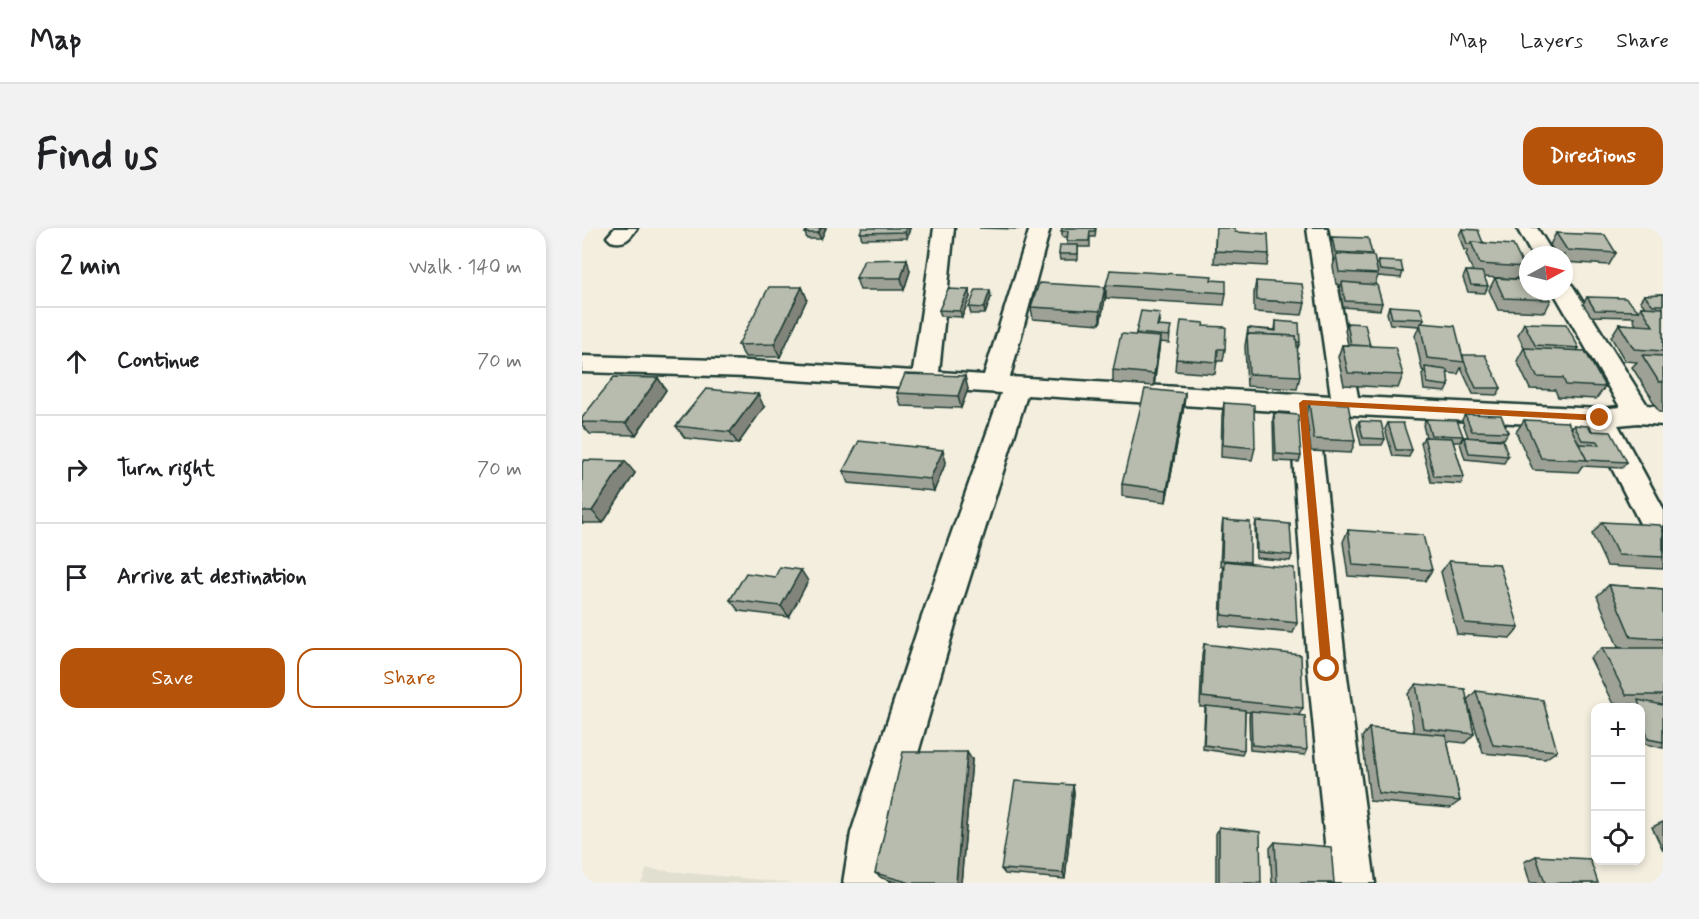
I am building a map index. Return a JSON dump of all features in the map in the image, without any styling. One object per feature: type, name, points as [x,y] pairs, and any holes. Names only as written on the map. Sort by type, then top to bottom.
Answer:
[{"type":"street","points":[[925,379],[944,228]]},
{"type":"street","points":[[866,883],[873,833],[936,628],[1005,386],[1040,228]]},
{"type":"street","points":[[1317,228],[1346,406]]},
{"type":"street","points":[[1527,228],[1538,246]]},
{"type":"street","points":[[1571,300],[1650,415]]},
{"type":"street","points":[[582,364],[749,369],[1346,406],[1600,418],[1650,415]]},
{"type":"street","points":[[1303,403],[1327,669],[1352,883]]},
{"type":"street","points":[[1600,418],[1663,538]]},
{"type":"shaded area","points":[[647,869],[791,883],[641,883]]},
{"type":"building","points":[[808,228],[821,228],[818,233],[805,233]]},
{"type":"building","points":[[862,228],[906,228],[905,232],[860,233]]},
{"type":"building","points":[[1062,228],[1095,228],[1095,231],[1090,231],[1089,241],[1067,241],[1068,231],[1061,231]]},
{"type":"building","points":[[1216,228],[1235,228],[1235,232],[1268,234],[1269,254],[1215,251]]},
{"type":"building","points":[[1462,229],[1478,230],[1483,243],[1467,244]]},
{"type":"building","points":[[1556,233],[1605,235],[1616,253],[1573,250],[1573,246],[1564,246]]},
{"type":"building","points":[[1332,237],[1368,238],[1372,254],[1335,252]]},
{"type":"building","points":[[1471,242],[1513,245],[1519,257],[1519,267],[1480,264]]},
{"type":"building","points":[[1060,245],[1078,245],[1078,254],[1059,254]]},
{"type":"building","points":[[1336,254],[1374,256],[1378,274],[1339,272]]},
{"type":"building","points":[[907,259],[901,278],[856,278],[864,260]]},
{"type":"building","points":[[1378,261],[1401,262],[1403,272],[1380,270]]},
{"type":"building","points":[[1110,270],[1212,276],[1211,280],[1226,281],[1226,293],[1106,285]]},
{"type":"building","points":[[1466,271],[1482,272],[1488,286],[1471,285]]},
{"type":"building","points":[[1495,278],[1519,279],[1519,299],[1504,298]]},
{"type":"building","points":[[1256,281],[1302,284],[1305,303],[1257,300]]},
{"type":"building","points":[[1342,282],[1377,285],[1382,303],[1345,301]]},
{"type":"building","points":[[1039,283],[1105,287],[1100,311],[1031,307]]},
{"type":"building","points":[[769,287],[802,287],[774,344],[738,345]]},
{"type":"building","points":[[948,289],[969,290],[960,311],[939,310]]},
{"type":"building","points":[[976,290],[990,290],[984,308],[969,307]]},
{"type":"building","points":[[1663,294],[1663,305],[1653,305],[1644,295]]},
{"type":"building","points":[[1587,297],[1625,298],[1639,311],[1595,310]]},
{"type":"building","points":[[1389,306],[1420,308],[1424,319],[1392,318]]},
{"type":"building","points":[[1641,307],[1663,308],[1663,351],[1634,349],[1619,324],[1653,326]]},
{"type":"building","points":[[1141,311],[1160,313],[1157,326],[1171,327],[1169,336],[1136,333]]},
{"type":"building","points":[[1181,321],[1204,323],[1203,326],[1226,327],[1225,349],[1218,349],[1217,362],[1176,359]]},
{"type":"building","points":[[1276,321],[1299,323],[1300,342],[1296,342],[1296,336],[1248,334],[1248,328],[1276,331]]},
{"type":"building","points":[[1347,323],[1365,324],[1370,346],[1351,345]]},
{"type":"building","points":[[1420,323],[1455,326],[1464,362],[1427,358]]},
{"type":"building","points":[[1524,323],[1566,324],[1579,348],[1535,345]]},
{"type":"building","points":[[1121,334],[1160,337],[1154,374],[1113,370]]},
{"type":"building","points":[[1247,334],[1296,336],[1300,376],[1249,374]]},
{"type":"building","points":[[1342,345],[1395,347],[1403,375],[1348,373]]},
{"type":"building","points":[[1524,348],[1585,351],[1605,387],[1566,385],[1563,378],[1537,377]]},
{"type":"building","points":[[1463,355],[1485,355],[1501,388],[1476,388]]},
{"type":"building","points":[[1642,355],[1663,356],[1663,382],[1659,382]]},
{"type":"building","points":[[1425,367],[1447,370],[1449,386],[1427,383]]},
{"type":"building","points":[[905,374],[965,376],[958,396],[897,393]]},
{"type":"building","points":[[614,377],[658,378],[626,423],[582,422],[582,418]]},
{"type":"building","points":[[706,389],[758,394],[730,432],[676,426]]},
{"type":"building","points":[[1145,389],[1185,393],[1167,490],[1122,484]]},
{"type":"building","points":[[1309,402],[1348,404],[1355,441],[1314,439]]},
{"type":"building","points":[[1224,403],[1254,405],[1255,448],[1223,445]]},
{"type":"building","points":[[1274,413],[1298,415],[1301,456],[1276,454]]},
{"type":"building","points":[[1465,414],[1501,415],[1508,432],[1472,431]]},
{"type":"building","points":[[1426,419],[1457,420],[1463,436],[1431,435]]},
{"type":"building","points":[[1524,420],[1568,422],[1587,460],[1541,458]]},
{"type":"building","points":[[1359,421],[1381,422],[1385,439],[1363,438]]},
{"type":"building","points":[[1388,423],[1403,423],[1412,450],[1396,450]]},
{"type":"building","points":[[1574,425],[1588,426],[1591,431],[1611,432],[1627,462],[1587,460],[1579,444],[1599,445],[1597,441],[1582,440]]},
{"type":"building","points":[[1424,437],[1452,438],[1464,477],[1434,476]]},
{"type":"building","points":[[1464,437],[1503,440],[1508,456],[1469,453]]},
{"type":"building","points":[[859,441],[943,450],[930,479],[843,471]]},
{"type":"building","points":[[584,460],[625,461],[592,511],[582,511],[582,463]]},
{"type":"building","points":[[1223,520],[1250,522],[1250,562],[1222,560]]},
{"type":"building","points":[[1256,521],[1290,524],[1292,555],[1257,552]]},
{"type":"building","points":[[1602,522],[1660,525],[1663,531],[1663,557],[1618,555]]},
{"type":"building","points":[[1348,530],[1423,535],[1432,570],[1353,565]]},
{"type":"building","points":[[1224,561],[1294,568],[1297,623],[1222,615]]},
{"type":"building","points":[[1449,561],[1499,564],[1519,627],[1465,623]]},
{"type":"building","points":[[780,567],[801,570],[781,606],[730,600],[746,573],[775,577]]},
{"type":"building","points":[[1609,585],[1663,589],[1663,639],[1631,637]]},
{"type":"building","points":[[1204,644],[1301,655],[1303,708],[1202,697]]},
{"type":"building","points":[[1602,648],[1663,648],[1663,695],[1626,695]]},
{"type":"building","points":[[1416,684],[1465,689],[1474,734],[1423,728]]},
{"type":"building","points":[[1476,691],[1543,700],[1557,751],[1493,745]]},
{"type":"building","points":[[1638,700],[1663,705],[1663,742],[1648,739],[1645,727],[1645,703],[1639,703]]},
{"type":"building","points":[[1206,706],[1245,710],[1244,750],[1204,745]]},
{"type":"building","points":[[1251,711],[1305,716],[1307,750],[1252,745]]},
{"type":"building","points":[[1369,728],[1446,735],[1460,801],[1378,793]]},
{"type":"building","points":[[903,752],[967,752],[956,883],[911,883],[875,873]]},
{"type":"building","points":[[1015,781],[1073,785],[1063,873],[1001,869]]},
{"type":"building","points":[[1219,827],[1260,832],[1261,883],[1219,883]]},
{"type":"building","points":[[1275,842],[1331,847],[1334,883],[1277,883]]},
{"type":"building","points":[[1536,856],[1590,859],[1598,883],[1545,883]]},
{"type":"route","points":[[1327,669],[1303,403],[1600,418]]}]
